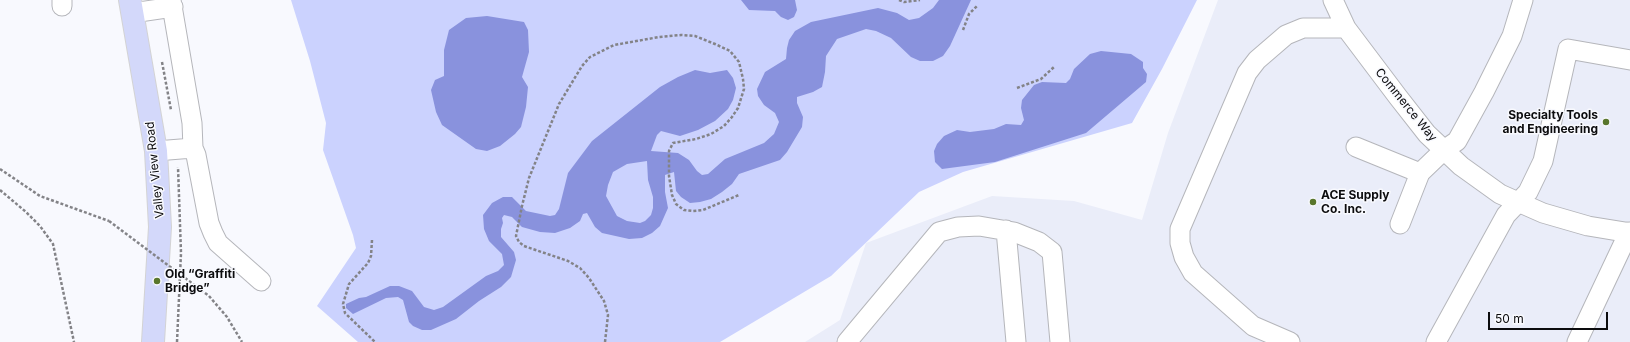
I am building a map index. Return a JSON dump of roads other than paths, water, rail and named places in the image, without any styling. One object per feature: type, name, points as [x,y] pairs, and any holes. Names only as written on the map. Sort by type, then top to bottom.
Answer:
[{"type":"main road","name":"Valley View Road","points":[[131,7],[156,151],[160,227],[153,342]]},
{"type":"street","name":"Commerce Way","points":[[1333,0],[1346,28],[1417,122],[1427,134],[1461,166],[1500,194],[1517,203],[1543,213],[1588,226],[1629,232]]},
{"type":"street","points":[[1400,224],[1420,173],[1444,150],[1457,141],[1484,92],[1512,36],[1523,0]]},
{"type":"street","points":[[131,7],[172,3],[192,123],[193,148],[196,155],[212,233],[218,243],[261,282]]},
{"type":"street","points":[[1290,342],[1253,326],[1193,272],[1184,258],[1180,244],[1180,228],[1247,73],[1257,60],[1286,35],[1303,28],[1346,28]]},
{"type":"street","points":[[1436,342],[1506,215],[1528,192],[1543,161],[1568,49],[1630,60]]},
{"type":"street","points":[[1356,147],[1420,173]]},
{"type":"street","points":[[156,151],[193,148]]},
{"type":"street","points":[[847,342],[939,232],[958,226],[979,226],[1006,230],[1039,242],[1052,252],[1060,342]]},
{"type":"street","points":[[1006,230],[1016,342]]},
{"type":"street","points":[[1577,342],[1629,232]]},
{"type":"water","points":[[741,0],[795,0],[797,10],[794,17],[788,20],[781,17],[775,11],[749,10]]},
{"type":"water","points":[[939,0],[971,0],[950,46],[943,56],[933,61],[920,61],[911,57],[891,38],[876,31],[866,29],[837,39],[826,56],[822,87],[813,92],[797,97],[797,103],[803,117],[802,127],[787,152],[780,160],[739,174],[732,184],[722,192],[711,199],[700,202],[690,203],[681,197],[676,191],[674,172],[665,175],[665,192],[668,208],[660,226],[652,233],[642,238],[629,239],[602,233],[595,227],[587,213],[583,214],[580,221],[570,228],[555,233],[540,232],[522,227],[512,217],[504,215],[502,218],[503,223],[501,237],[514,252],[516,260],[511,277],[501,287],[479,301],[456,319],[431,330],[422,330],[413,326],[409,322],[403,300],[398,297],[386,298],[353,314],[346,308],[346,304],[359,298],[366,297],[390,286],[399,286],[412,291],[424,307],[434,310],[443,307],[486,276],[498,271],[504,265],[502,254],[489,241],[484,229],[483,215],[492,203],[503,197],[512,197],[526,211],[550,216],[555,215],[559,209],[568,173],[592,141],[660,87],[678,77],[695,70],[710,73],[727,70],[733,78],[736,88],[733,100],[728,109],[715,121],[698,130],[680,136],[661,131],[657,135],[651,151],[678,153],[689,160],[702,175],[708,174],[725,159],[764,143],[774,134],[779,122],[775,113],[764,105],[758,96],[757,89],[765,72],[786,59],[789,40],[795,31],[811,22],[878,8],[897,13],[909,20],[919,18],[933,8]],"holes":[[[647,161],[648,180],[653,197],[653,208],[651,215],[645,221],[640,223],[627,221],[617,216],[606,196],[613,172],[627,164]]]},
{"type":"water","points":[[487,16],[524,22],[528,30],[529,52],[522,77],[528,87],[526,107],[521,127],[500,146],[487,151],[476,149],[442,125],[436,112],[431,90],[435,80],[444,76],[444,50],[449,30],[466,18]]},
{"type":"water","points":[[1101,51],[1131,54],[1143,62],[1143,68],[1147,74],[1146,82],[1086,133],[995,162],[942,169],[935,162],[934,151],[937,144],[944,136],[957,130],[970,132],[994,129],[1006,124],[1021,125],[1024,120],[1021,108],[1022,100],[1034,85],[1042,82],[1066,83],[1070,79],[1074,69],[1090,54]]},
{"type":"place","name":"Specialty Tools and Engineering","points":[[1606,122]]},
{"type":"place","name":"ACE Supply Co. Inc.","points":[[1313,202]]},
{"type":"place","name":"Old “Graffiti Bridge”","points":[[157,281]]}]
